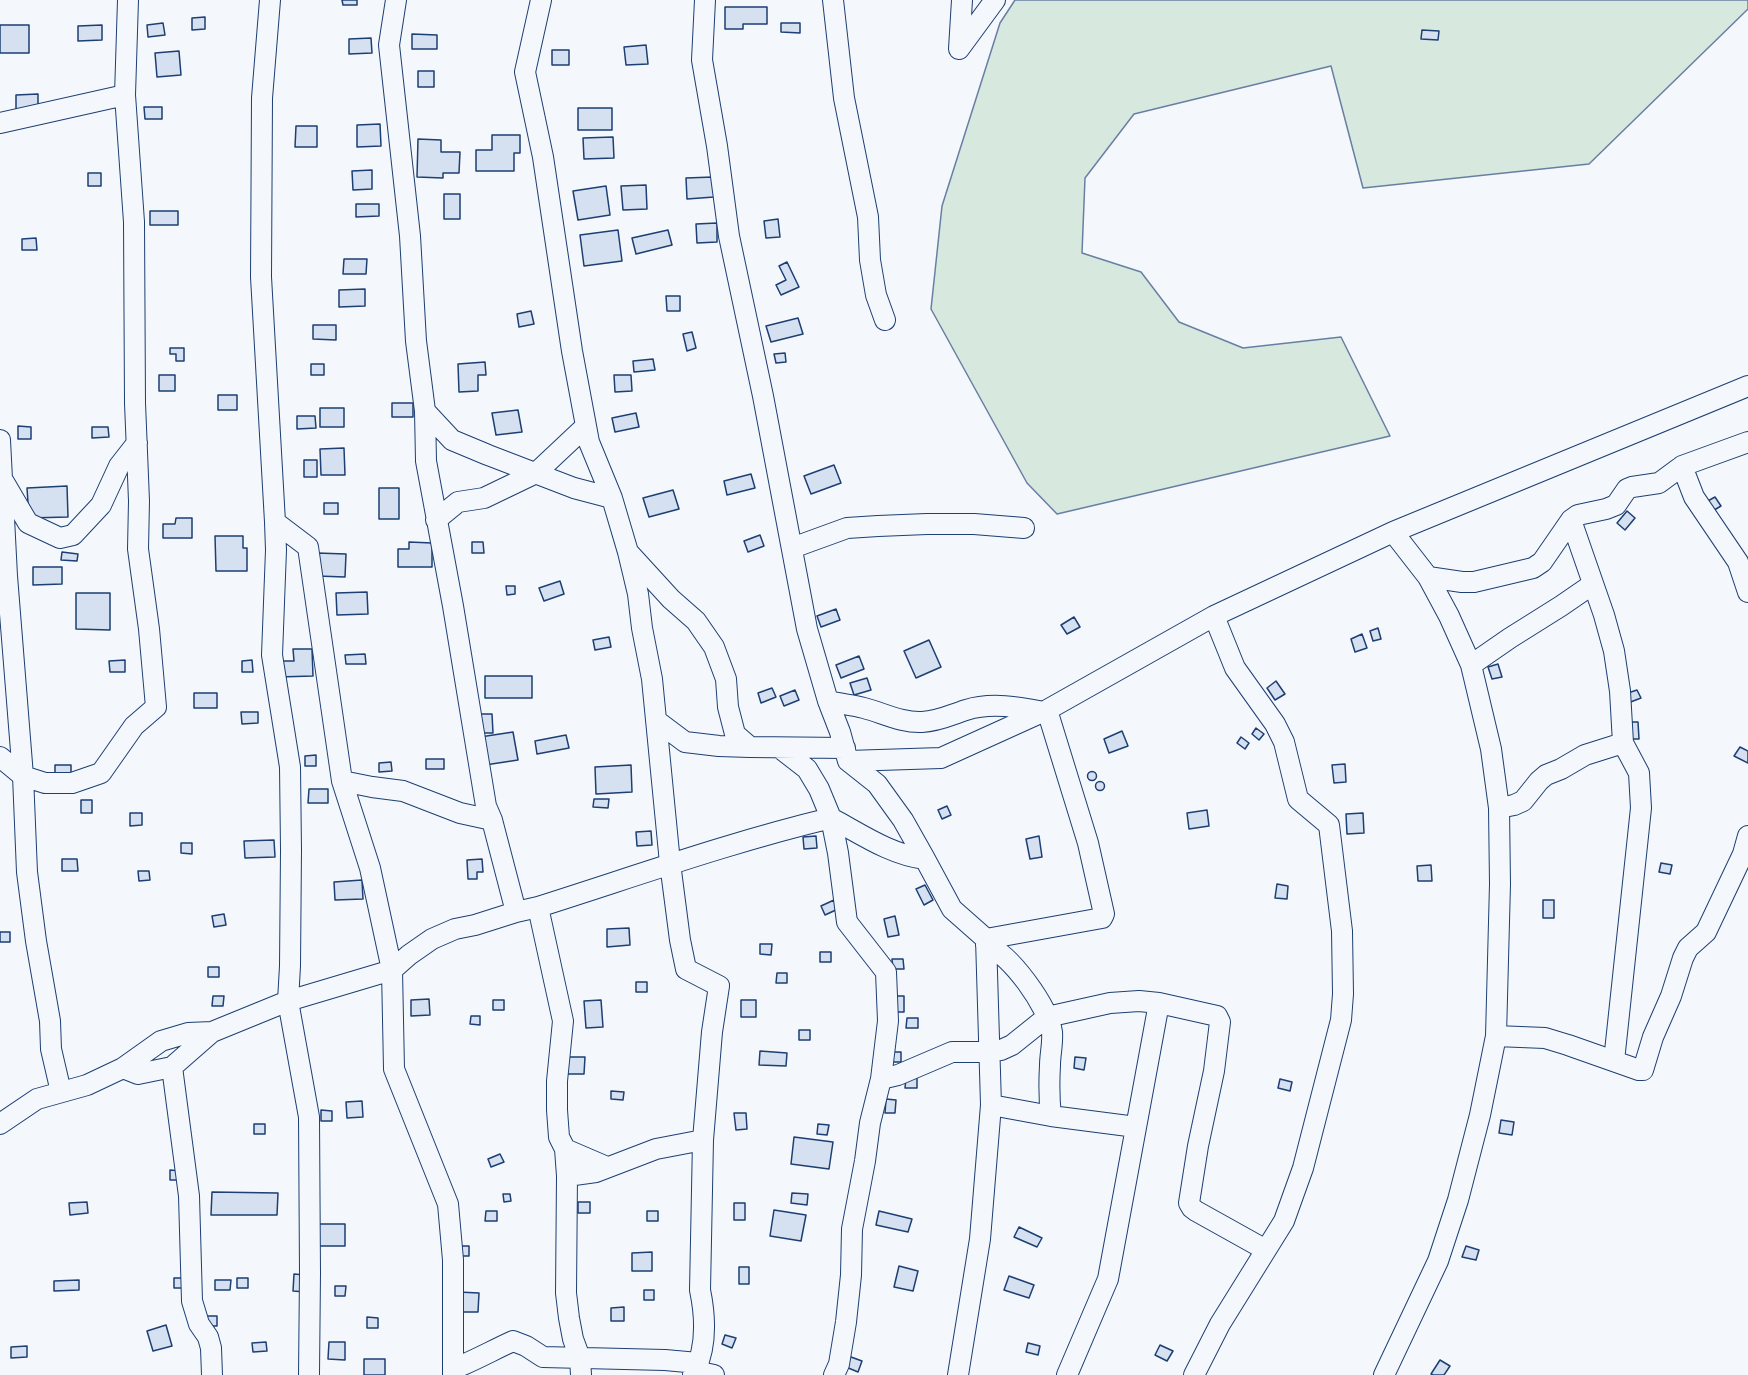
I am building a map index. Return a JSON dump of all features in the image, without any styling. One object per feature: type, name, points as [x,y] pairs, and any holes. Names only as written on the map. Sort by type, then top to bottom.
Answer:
[{"type":"street","points":[[0,757],[23,776],[45,783],[72,783],[101,774],[134,726],[156,707],[149,629],[138,549],[140,501],[134,222],[125,95],[128,0]]},
{"type":"street","points":[[270,0],[262,98],[261,277],[275,522],[272,655],[290,767],[291,861],[288,1001],[309,1117],[309,1375]]},
{"type":"street","points":[[396,0],[389,45],[410,236],[416,341],[425,411],[426,461],[486,806],[492,820],[516,912]]},
{"type":"street","points":[[275,522],[308,547],[342,781],[370,867],[392,970],[394,1069],[448,1204],[453,1260],[453,1372],[513,1341],[543,1357],[580,1366],[665,1360],[700,1371],[705,1322],[700,1290],[703,1140],[712,1032],[719,986],[686,969],[670,863],[652,679],[638,594],[612,498],[589,442],[572,351],[543,157],[525,72],[541,0]]},
{"type":"street","points":[[705,0],[702,60],[729,236],[763,396],[807,629],[828,702],[846,754],[877,784],[903,820],[952,909],[1013,966],[1035,995],[1047,1017],[1052,1033],[1048,1090],[1051,1116]]},
{"type":"street","points":[[833,0],[844,98],[868,217],[870,260],[876,295],[885,320]]},
{"type":"street","points":[[962,0],[959,49],[995,0]]},
{"type":"street","points":[[0,123],[125,95]]},
{"type":"street","points":[[657,721],[685,742],[846,754],[941,758],[1045,711],[1214,616],[1393,532],[1748,386]]},
{"type":"street","points":[[425,411],[452,440],[574,488],[612,498]]},
{"type":"street","points":[[436,520],[458,502],[484,498],[536,473],[586,426]]},
{"type":"street","points":[[0,441],[7,576],[23,776],[27,872],[50,1021],[51,1049],[61,1092]]},
{"type":"street","points":[[1428,577],[1474,582],[1533,568],[1542,562],[1571,520],[1578,515],[1616,505],[1627,489],[1659,483],[1682,466],[1748,442]]},
{"type":"street","points":[[1,475],[28,523],[60,538],[73,536],[101,505],[119,466],[137,443]]},
{"type":"street","points":[[1682,466],[1694,497],[1738,562],[1748,592]]},
{"type":"street","points":[[1571,520],[1614,651],[1620,691],[1623,743],[1639,773],[1641,808],[1614,1061]]},
{"type":"street","points":[[792,548],[848,528],[927,524],[974,524],[1024,528]]},
{"type":"street","points":[[1384,1375],[1441,1251],[1458,1200],[1477,1126],[1496,1036],[1500,884],[1499,808],[1491,749],[1471,666],[1449,616],[1428,577],[1393,532]]},
{"type":"street","points":[[628,552],[671,599],[696,621],[714,647],[726,680],[728,707],[735,734],[750,747]]},
{"type":"street","points":[[1471,666],[1593,584]]},
{"type":"street","points":[[1194,1375],[1220,1324],[1284,1221],[1303,1168],[1341,1020],[1343,994],[1342,931],[1329,825],[1298,799],[1284,742],[1275,724],[1235,668],[1214,616]]},
{"type":"street","points":[[828,702],[921,722],[945,719],[967,709],[990,706],[1045,711]]},
{"type":"street","points":[[986,942],[1102,918],[1104,914],[1088,843],[1045,711]]},
{"type":"street","points":[[1499,808],[1523,801],[1546,775],[1585,755],[1623,743]]},
{"type":"street","points":[[780,748],[807,769],[819,789],[831,818],[848,922],[886,972],[888,1021],[881,1079],[870,1123],[852,1229],[851,1275],[846,1322],[839,1364],[834,1375]]},
{"type":"street","points":[[342,781],[372,788],[403,791],[460,813],[492,820]]},
{"type":"street","points":[[123,1068],[138,1074],[172,1067],[212,1032],[288,1001],[392,970],[432,939],[454,929],[538,907],[670,863],[777,831],[831,818],[890,849],[925,860]]},
{"type":"street","points":[[1496,1036],[1545,1038],[1643,1070],[1683,958],[1688,948],[1706,932],[1743,854],[1748,836]]},
{"type":"street","points":[[538,907],[563,1021],[557,1082],[557,1110],[559,1137],[565,1149],[567,1176],[566,1293],[568,1318],[580,1366]]},
{"type":"street","points":[[958,1375],[980,1239],[991,1105],[986,942]]},
{"type":"street","points":[[881,1079],[898,1075],[952,1052],[1001,1050],[1012,1045],[1047,1017],[1110,1003],[1139,1001],[1159,1003],[1216,1016],[1220,1022],[1214,1071],[1189,1203],[1192,1208],[1266,1250]]},
{"type":"street","points":[[1067,1375],[1108,1279],[1159,1003]]},
{"type":"street","points":[[0,1124],[37,1099],[87,1085],[123,1068],[160,1041],[188,1032],[212,1032]]},
{"type":"street","points":[[172,1067],[189,1196],[192,1301],[199,1324],[208,1337],[211,1348],[212,1375]]},
{"type":"street","points":[[991,1105],[1051,1116],[1136,1126]]},
{"type":"street","points":[[567,1176],[596,1172],[656,1149],[703,1140]]},
{"type":"street","points":[[565,1149],[607,1167]]},
{"type":"shaded area","points":[[1015,0],[1748,0],[1748,9],[1589,164],[1363,188],[1331,66],[1134,114],[1085,178],[1082,253],[1141,272],[1179,322],[1243,348],[1341,337],[1390,436],[1057,514],[1027,483],[931,309],[942,206],[1000,23]]},
{"type":"building","points":[[342,0],[357,0],[357,5],[343,5]]},
{"type":"building","points":[[725,7],[767,7],[767,24],[743,24],[743,29],[725,29]]},
{"type":"building","points":[[205,17],[205,29],[192,30],[192,18]]},
{"type":"building","points":[[163,23],[165,35],[148,37],[147,25]]},
{"type":"building","points":[[781,23],[800,23],[800,33],[781,32]]},
{"type":"building","points":[[0,25],[29,25],[29,53],[0,53]]},
{"type":"building","points":[[102,25],[102,40],[78,41],[78,26]]},
{"type":"building","points":[[1422,30],[1439,31],[1438,40],[1421,39]]},
{"type":"building","points":[[412,34],[437,35],[437,49],[412,49]]},
{"type":"building","points":[[371,38],[372,53],[349,54],[349,39]]},
{"type":"building","points":[[646,45],[648,64],[626,65],[624,47]]},
{"type":"building","points":[[552,50],[569,50],[569,65],[552,65]]},
{"type":"building","points":[[179,51],[181,75],[157,77],[155,53]]},
{"type":"building","points":[[418,71],[434,71],[434,87],[418,87]]},
{"type":"building","points":[[38,94],[38,108],[16,109],[16,95]]},
{"type":"building","points":[[144,107],[162,107],[162,119],[145,119]]},
{"type":"building","points":[[578,108],[612,108],[612,130],[578,130]]},
{"type":"building","points":[[380,124],[381,146],[357,147],[357,125]]},
{"type":"building","points":[[296,126],[317,126],[317,147],[295,147]]},
{"type":"building","points":[[492,135],[520,135],[520,153],[514,153],[514,171],[476,171],[476,150],[492,150]]},
{"type":"building","points":[[613,137],[614,158],[584,159],[583,138]]},
{"type":"building","points":[[418,139],[441,140],[441,152],[460,152],[459,173],[443,173],[443,178],[417,177]]},
{"type":"building","points":[[372,170],[372,189],[353,190],[352,171]]},
{"type":"building","points":[[88,173],[101,173],[101,186],[88,186]]},
{"type":"building","points":[[713,177],[714,197],[687,199],[686,178]]},
{"type":"building","points":[[646,185],[647,209],[623,210],[621,186]]},
{"type":"building","points":[[606,186],[610,215],[578,220],[573,191]]},
{"type":"building","points":[[444,194],[460,194],[460,219],[444,219]]},
{"type":"building","points":[[356,204],[379,204],[379,216],[356,217]]},
{"type":"building","points":[[150,211],[178,211],[178,225],[150,225]]},
{"type":"building","points":[[778,219],[780,237],[766,238],[764,221]]},
{"type":"building","points":[[717,223],[717,242],[697,243],[696,224]]},
{"type":"building","points":[[618,230],[622,261],[584,266],[580,235]]},
{"type":"building","points":[[668,230],[672,245],[636,254],[632,238]]},
{"type":"building","points":[[36,238],[37,250],[22,250],[22,239]]},
{"type":"building","points":[[344,259],[367,259],[366,274],[343,274]]},
{"type":"building","points":[[787,262],[799,287],[781,295],[776,285],[786,280],[779,266]]},
{"type":"building","points":[[365,289],[365,306],[339,307],[339,290]]},
{"type":"building","points":[[666,296],[680,296],[680,311],[667,311]]},
{"type":"building","points":[[531,311],[534,324],[519,327],[517,314]]},
{"type":"building","points":[[798,318],[803,334],[771,342],[766,326]]},
{"type":"building","points":[[313,325],[336,325],[336,340],[313,339]]},
{"type":"building","points":[[692,332],[696,348],[687,351],[683,334]]},
{"type":"building","points":[[170,348],[184,348],[184,361],[176,361],[176,354],[170,354]]},
{"type":"building","points":[[785,353],[786,362],[776,363],[774,354]]},
{"type":"building","points":[[653,359],[655,370],[634,372],[633,361]]},
{"type":"building","points":[[485,362],[486,375],[478,375],[478,391],[459,392],[458,364]]},
{"type":"building","points":[[311,364],[324,364],[324,375],[311,375]]},
{"type":"building","points":[[159,375],[175,375],[175,391],[159,391]]},
{"type":"building","points":[[614,375],[631,375],[632,391],[615,392]]},
{"type":"building","points":[[218,395],[237,395],[237,410],[218,410]]},
{"type":"building","points":[[392,403],[413,403],[413,417],[392,417]]},
{"type":"building","points":[[320,408],[344,408],[344,427],[320,427]]},
{"type":"building","points":[[518,410],[522,432],[496,435],[492,413]]},
{"type":"building","points":[[636,413],[639,427],[615,432],[612,418]]},
{"type":"building","points":[[297,416],[315,416],[316,428],[297,429]]},
{"type":"building","points":[[18,426],[31,427],[31,439],[18,439]]},
{"type":"building","points":[[92,427],[108,427],[109,437],[92,438]]},
{"type":"building","points":[[344,448],[345,475],[321,475],[320,449]]},
{"type":"building","points":[[304,460],[317,460],[317,477],[304,477]]},
{"type":"building","points":[[834,465],[841,483],[811,494],[804,476]]},
{"type":"building","points":[[751,474],[755,488],[727,495],[724,481]]},
{"type":"building","points":[[67,486],[68,517],[29,518],[27,488]]},
{"type":"building","points":[[379,488],[399,488],[399,519],[379,519]]},
{"type":"building","points":[[673,490],[679,509],[649,517],[643,498]]},
{"type":"building","points":[[1715,497],[1721,506],[1711,512],[1706,502]]},
{"type":"building","points":[[324,503],[338,503],[338,514],[324,514]]},
{"type":"building","points":[[1627,511],[1635,518],[1625,530],[1617,523]]},
{"type":"building","points":[[176,518],[192,518],[192,538],[163,538],[163,524],[175,524]]},
{"type":"building","points":[[760,535],[764,546],[748,552],[744,541]]},
{"type":"building","points":[[215,536],[243,536],[243,548],[247,548],[247,571],[216,571]]},
{"type":"building","points":[[409,542],[432,543],[432,567],[398,567],[398,549],[409,549]]},
{"type":"building","points":[[472,542],[483,542],[484,553],[472,553]]},
{"type":"building","points":[[62,552],[78,554],[77,561],[61,560]]},
{"type":"building","points":[[317,553],[346,554],[345,577],[317,576]]},
{"type":"building","points":[[33,567],[62,567],[62,584],[33,585]]},
{"type":"building","points":[[560,581],[564,594],[544,601],[539,588]]},
{"type":"building","points":[[506,586],[515,586],[515,594],[507,595]]},
{"type":"building","points":[[367,592],[368,614],[337,615],[336,593]]},
{"type":"building","points":[[76,593],[110,593],[110,630],[76,629]]},
{"type":"building","points":[[836,609],[840,620],[821,627],[817,616]]},
{"type":"building","points":[[1074,617],[1080,627],[1067,634],[1061,625]]},
{"type":"building","points":[[1378,628],[1381,639],[1373,641],[1370,631]]},
{"type":"building","points":[[1362,634],[1367,648],[1355,652],[1351,639]]},
{"type":"building","points":[[609,637],[611,647],[595,650],[593,640]]},
{"type":"building","points":[[929,640],[941,667],[916,678],[904,651]]},
{"type":"building","points":[[293,649],[312,649],[313,676],[278,677],[277,661],[294,661]]},
{"type":"building","points":[[365,654],[366,664],[346,664],[345,655]]},
{"type":"building","points":[[859,656],[864,669],[841,678],[836,665]]},
{"type":"building","points":[[125,660],[125,672],[110,672],[109,661]]},
{"type":"building","points":[[252,660],[253,672],[242,672],[242,661]]},
{"type":"building","points":[[1498,664],[1502,677],[1492,679],[1488,667]]},
{"type":"building","points":[[485,676],[532,676],[532,698],[485,698]]},
{"type":"building","points":[[867,678],[871,690],[854,695],[850,683]]},
{"type":"building","points":[[1276,681],[1285,694],[1275,700],[1267,688]]},
{"type":"building","points":[[772,688],[776,697],[761,703],[758,693]]},
{"type":"building","points":[[795,690],[799,700],[784,706],[780,696]]},
{"type":"building","points":[[1637,690],[1641,698],[1628,703],[1625,694]]},
{"type":"building","points":[[194,693],[217,693],[217,708],[194,708]]},
{"type":"building","points":[[241,712],[258,712],[258,723],[242,724]]},
{"type":"building","points":[[478,714],[492,714],[493,733],[478,733]]},
{"type":"building","points":[[1627,722],[1638,722],[1639,739],[1628,739]]},
{"type":"building","points":[[1256,728],[1264,734],[1259,740],[1252,734]]},
{"type":"building","points":[[1122,731],[1128,746],[1109,753],[1104,739]]},
{"type":"building","points":[[513,732],[518,760],[485,765],[480,737]]},
{"type":"building","points":[[566,735],[569,748],[537,754],[535,741]]},
{"type":"building","points":[[1241,737],[1249,743],[1245,749],[1237,743]]},
{"type":"building","points":[[1740,747],[1748,751],[1748,763],[1734,756]]},
{"type":"building","points":[[316,755],[316,766],[305,766],[305,756]]},
{"type":"building","points":[[426,759],[444,759],[444,769],[426,769]]},
{"type":"building","points":[[391,762],[392,771],[379,772],[379,763]]},
{"type":"building","points":[[1345,764],[1346,782],[1334,783],[1332,765]]},
{"type":"building","points":[[55,765],[71,765],[71,776],[55,776]]},
{"type":"building","points":[[631,765],[632,792],[596,794],[595,767]]},
{"type":"building","points":[[1092,771],[1097,776],[1092,781],[1087,776]]},
{"type":"building","points":[[1100,782],[1104,786],[1100,790],[1096,786]]},
{"type":"building","points":[[309,789],[328,789],[328,803],[308,803]]},
{"type":"building","points":[[594,799],[609,799],[608,808],[593,807]]},
{"type":"building","points":[[81,800],[92,800],[92,813],[81,813]]},
{"type":"building","points":[[947,806],[951,815],[942,819],[938,810]]},
{"type":"building","points":[[1207,810],[1209,826],[1189,829],[1187,813]]},
{"type":"building","points":[[130,813],[142,813],[142,825],[130,826]]},
{"type":"building","points":[[1363,813],[1364,833],[1347,834],[1346,814]]},
{"type":"building","points":[[651,831],[652,845],[637,846],[636,832]]},
{"type":"building","points":[[816,836],[817,848],[804,849],[803,837]]},
{"type":"building","points":[[1039,836],[1042,857],[1030,859],[1026,839]]},
{"type":"building","points":[[274,840],[275,857],[245,858],[244,841]]},
{"type":"building","points":[[181,843],[192,843],[192,854],[181,853]]},
{"type":"building","points":[[62,859],[77,859],[78,871],[62,871]]},
{"type":"building","points":[[482,859],[483,872],[477,872],[477,879],[468,879],[467,860]]},
{"type":"building","points":[[1661,863],[1672,865],[1670,874],[1659,872]]},
{"type":"building","points":[[1431,865],[1432,881],[1418,881],[1417,866]]},
{"type":"building","points":[[138,871],[149,871],[150,880],[139,881]]},
{"type":"building","points":[[362,880],[363,899],[335,900],[334,882]]},
{"type":"building","points":[[1277,884],[1288,886],[1287,899],[1275,898]]},
{"type":"building","points":[[925,885],[933,900],[924,905],[916,889]]},
{"type":"building","points":[[834,900],[838,909],[825,915],[821,906]]},
{"type":"building","points":[[1543,900],[1554,900],[1554,918],[1543,918]]},
{"type":"building","points":[[224,914],[226,925],[214,927],[212,916]]},
{"type":"building","points":[[895,916],[899,935],[888,937],[884,919]]},
{"type":"building","points":[[629,928],[630,945],[607,947],[607,929]]},
{"type":"building","points":[[0,932],[10,932],[10,942],[0,942]]},
{"type":"building","points":[[760,944],[772,944],[771,955],[760,954]]},
{"type":"building","points":[[820,952],[831,952],[831,962],[820,962]]},
{"type":"building","points":[[892,959],[903,959],[904,969],[893,969]]},
{"type":"building","points":[[208,967],[219,967],[219,977],[208,977]]},
{"type":"building","points":[[777,973],[787,973],[787,983],[776,983]]},
{"type":"building","points":[[636,982],[647,982],[647,992],[636,992]]},
{"type":"building","points":[[213,996],[224,996],[223,1006],[212,1006]]},
{"type":"building","points":[[893,996],[904,996],[904,1012],[893,1012]]},
{"type":"building","points":[[429,999],[430,1015],[411,1016],[411,1000]]},
{"type":"building","points":[[493,1000],[504,1000],[504,1010],[493,1010]]},
{"type":"building","points":[[601,1000],[603,1027],[586,1028],[584,1001]]},
{"type":"building","points":[[741,1000],[756,1000],[756,1017],[741,1017]]},
{"type":"building","points":[[471,1016],[480,1016],[480,1025],[470,1024]]},
{"type":"building","points":[[907,1018],[918,1018],[918,1028],[906,1028]]},
{"type":"building","points":[[799,1030],[810,1030],[810,1040],[799,1040]]},
{"type":"building","points":[[760,1051],[787,1053],[786,1066],[759,1065]]},
{"type":"building","points":[[890,1052],[901,1052],[901,1062],[890,1062]]},
{"type":"building","points":[[567,1057],[585,1057],[584,1074],[567,1074]]},
{"type":"building","points":[[1075,1057],[1086,1058],[1084,1070],[1074,1068]]},
{"type":"building","points":[[906,1078],[917,1078],[917,1088],[905,1088]]},
{"type":"building","points":[[1280,1079],[1292,1082],[1290,1091],[1278,1088]]},
{"type":"building","points":[[611,1091],[624,1092],[623,1100],[611,1099]]},
{"type":"building","points":[[886,1099],[896,1100],[895,1113],[885,1113]]},
{"type":"building","points":[[362,1101],[363,1117],[347,1118],[346,1102]]},
{"type":"building","points":[[321,1110],[332,1111],[332,1121],[321,1121]]},
{"type":"building","points":[[734,1113],[746,1113],[747,1129],[736,1130]]},
{"type":"building","points":[[1501,1120],[1514,1122],[1512,1135],[1499,1133]]},
{"type":"building","points":[[254,1124],[265,1124],[265,1134],[254,1134]]},
{"type":"building","points":[[818,1124],[829,1125],[827,1135],[817,1134]]},
{"type":"building","points":[[794,1137],[833,1142],[829,1169],[791,1164]]},
{"type":"building","points":[[500,1154],[504,1162],[491,1167],[488,1159]]},
{"type":"building","points":[[170,1170],[181,1171],[181,1180],[170,1180]]},
{"type":"building","points":[[212,1192],[278,1193],[277,1215],[211,1215]]},
{"type":"building","points":[[792,1193],[808,1194],[807,1205],[791,1203]]},
{"type":"building","points":[[503,1194],[510,1194],[511,1201],[504,1202]]},
{"type":"building","points":[[87,1202],[88,1213],[70,1215],[69,1203]]},
{"type":"building","points":[[578,1202],[590,1202],[590,1213],[578,1213]]},
{"type":"building","points":[[734,1203],[745,1203],[745,1220],[734,1220]]},
{"type":"building","points":[[774,1210],[806,1215],[801,1241],[770,1236]]},
{"type":"building","points":[[486,1211],[497,1211],[497,1221],[485,1221]]},
{"type":"building","points":[[647,1211],[658,1211],[658,1221],[647,1221]]},
{"type":"building","points":[[879,1211],[912,1219],[908,1232],[876,1225]]},
{"type":"building","points":[[319,1224],[345,1224],[345,1246],[319,1246]]},
{"type":"building","points":[[1019,1227],[1042,1238],[1037,1247],[1014,1237]]},
{"type":"building","points":[[458,1246],[469,1246],[469,1256],[458,1256]]},
{"type":"building","points":[[1466,1246],[1479,1250],[1476,1260],[1462,1257]]},
{"type":"building","points":[[652,1252],[652,1271],[632,1271],[632,1253]]},
{"type":"building","points":[[899,1266],[918,1271],[913,1291],[894,1287]]},
{"type":"building","points":[[739,1267],[749,1267],[749,1284],[739,1284]]},
{"type":"building","points":[[294,1274],[305,1275],[305,1292],[293,1291]]},
{"type":"building","points":[[1009,1276],[1034,1285],[1029,1298],[1004,1290]]},
{"type":"building","points":[[174,1278],[185,1278],[184,1288],[174,1288]]},
{"type":"building","points":[[237,1278],[248,1278],[248,1288],[237,1288]]},
{"type":"building","points":[[79,1280],[79,1290],[54,1291],[54,1281]]},
{"type":"building","points":[[215,1280],[231,1280],[230,1290],[215,1290]]},
{"type":"building","points":[[335,1286],[346,1286],[345,1296],[335,1296]]},
{"type":"building","points":[[644,1290],[654,1290],[654,1300],[644,1300]]},
{"type":"building","points":[[458,1292],[479,1293],[478,1312],[458,1312]]},
{"type":"building","points":[[624,1307],[624,1321],[611,1321],[611,1308]]},
{"type":"building","points":[[206,1316],[217,1316],[217,1326],[206,1326]]},
{"type":"building","points":[[367,1317],[378,1318],[378,1328],[367,1328]]},
{"type":"building","points":[[166,1325],[172,1346],[153,1351],[147,1331]]},
{"type":"building","points":[[725,1335],[736,1338],[732,1348],[722,1344]]},
{"type":"building","points":[[266,1342],[267,1351],[253,1352],[252,1343]]},
{"type":"building","points":[[329,1342],[345,1342],[345,1360],[328,1359]]},
{"type":"building","points":[[1028,1343],[1040,1346],[1038,1355],[1026,1352]]},
{"type":"building","points":[[1160,1345],[1173,1351],[1167,1361],[1155,1355]]},
{"type":"building","points":[[27,1346],[27,1357],[11,1358],[11,1347]]},
{"type":"building","points":[[851,1357],[862,1361],[858,1372],[846,1367]]},
{"type":"building","points":[[364,1359],[385,1359],[385,1375],[364,1375]]},
{"type":"building","points":[[1440,1360],[1450,1366],[1444,1375],[1431,1374]]}]
